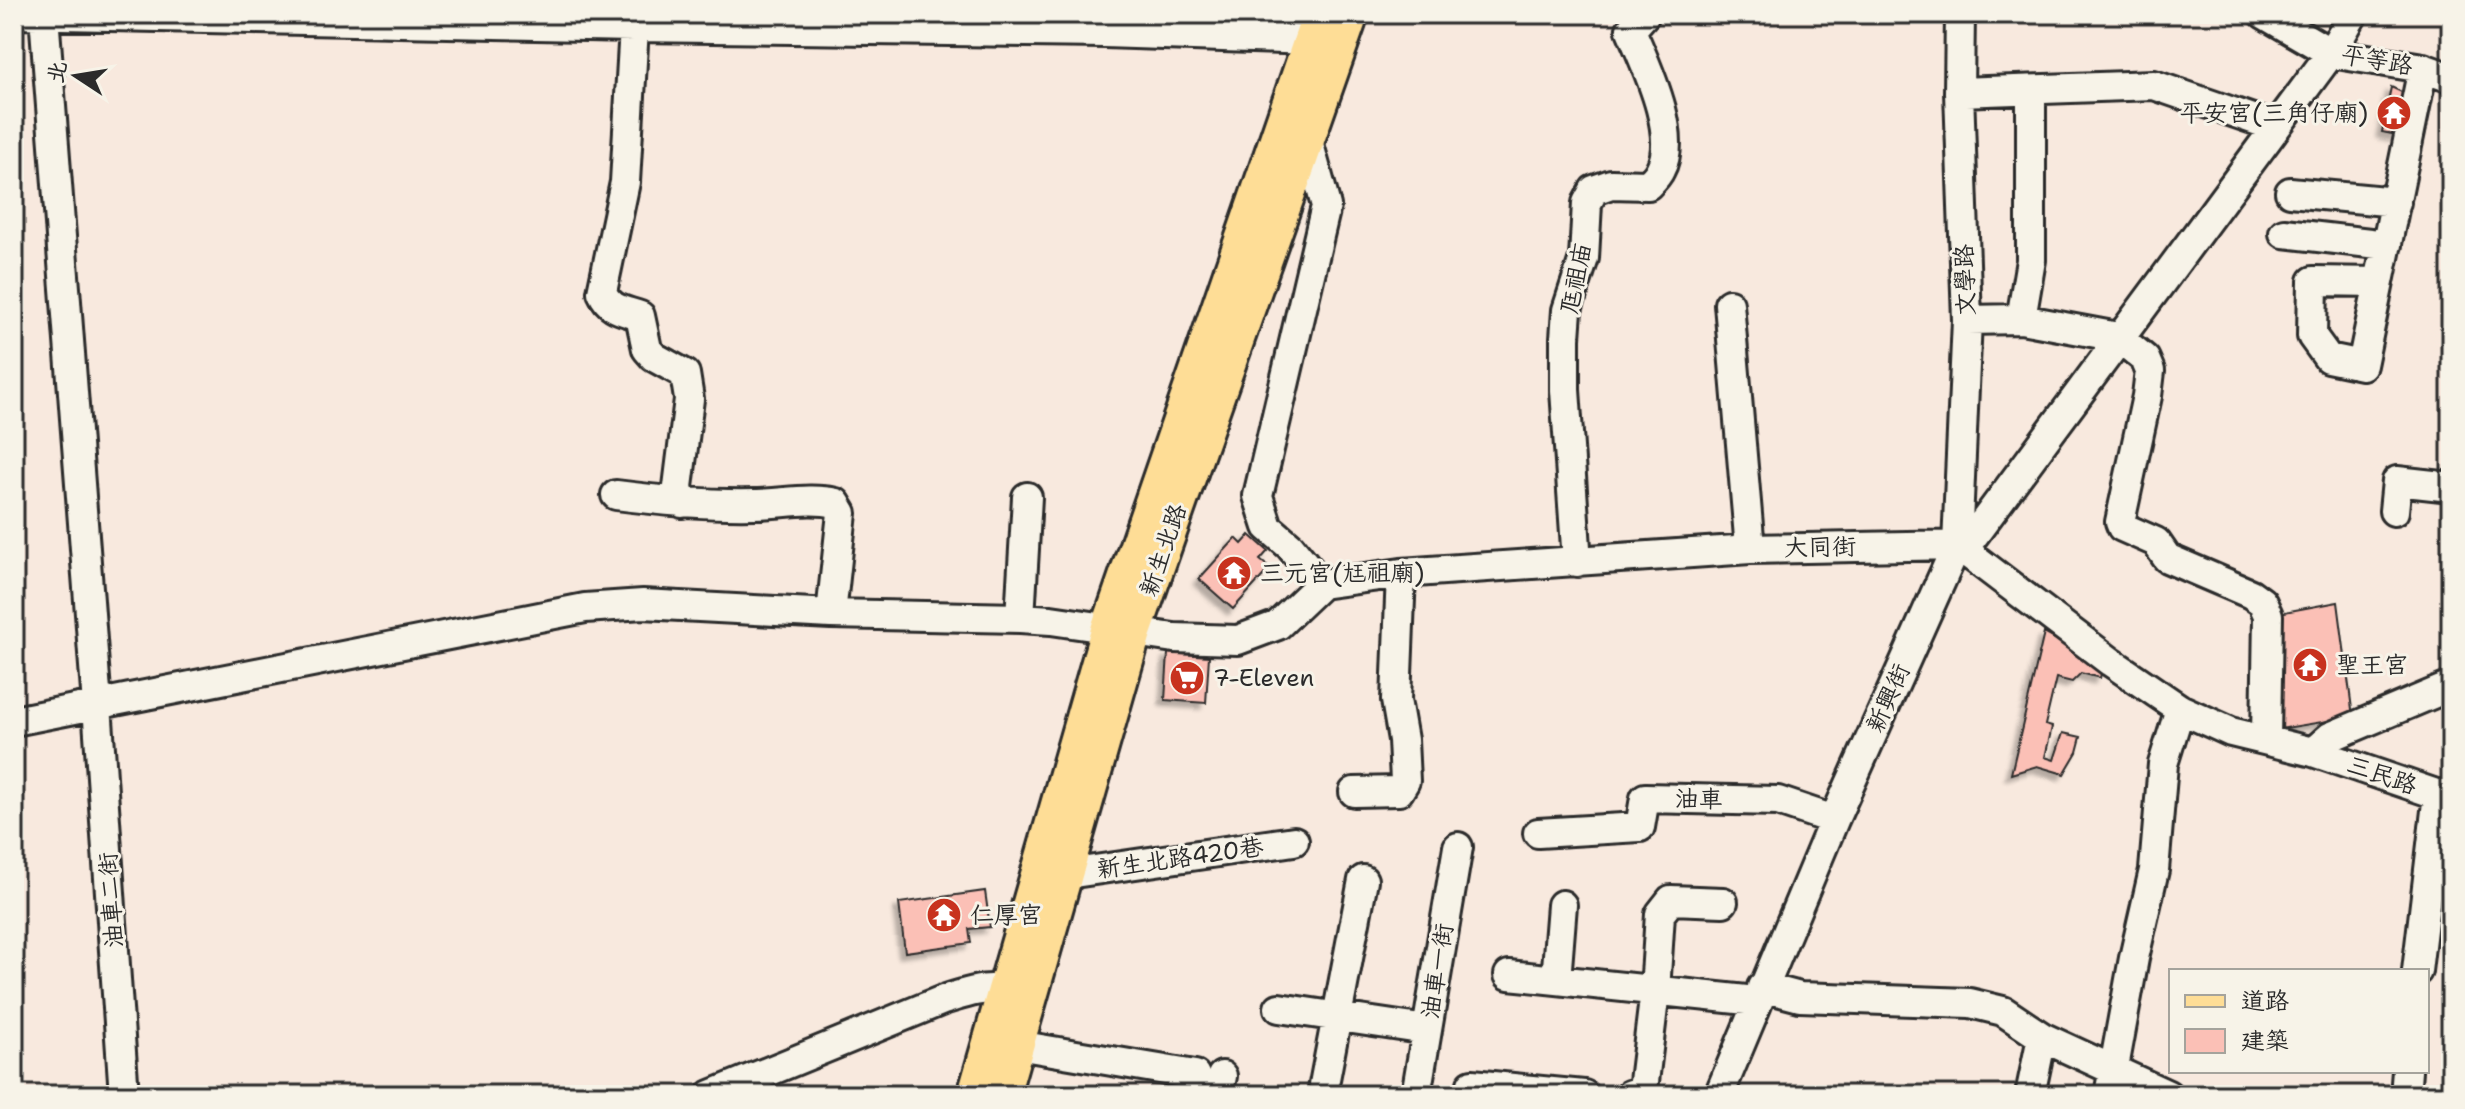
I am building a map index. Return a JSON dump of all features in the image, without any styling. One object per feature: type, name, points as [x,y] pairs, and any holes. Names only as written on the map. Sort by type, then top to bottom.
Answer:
[{"type":"main road","name":"新生北路","points":[[1002,1095],[1017,1045],[1018,992],[1121,630],[1324,34],[1351,14]]},
{"type":"main road","name":"新生北路","points":[[975,1095],[1067,874],[1121,630],[1308,141],[1324,34]]},
{"type":"street","points":[[14,14],[634,27],[1324,34]]},
{"type":"street","name":"尫祖庙","points":[[1577,562],[1565,390],[1567,310],[1584,258],[1587,203],[1594,190],[1611,184],[1648,185],[1660,170],[1665,153],[1663,117],[1656,89],[1631,30],[1645,14]]},
{"type":"street","name":"文學路","points":[[1957,545],[1967,320],[1959,92],[1960,14]]},
{"type":"street","name":"平等路","points":[[2264,14],[2331,53],[2423,68],[2451,78]]},
{"type":"street","name":"新興街","points":[[1719,1095],[1834,820],[1957,545],[1972,538],[2331,53],[2353,14]]},
{"type":"street","name":"油車二街","points":[[44,15],[124,1095]]},
{"type":"street","points":[[634,27],[625,182],[602,292],[607,303],[640,316],[647,349],[654,357],[685,374],[689,399],[678,487],[682,503]]},
{"type":"street","points":[[2379,282],[2423,68]]},
{"type":"street","points":[[1959,92],[2154,85],[2276,127]]},
{"type":"street","points":[[2021,319],[2031,260],[2031,90]]},
{"type":"street","points":[[14,721],[585,608],[643,604],[831,614],[1020,618],[1174,638],[1238,640],[1278,625],[1321,584],[1290,546],[1268,527],[1258,496],[1326,206],[1308,141]]},
{"type":"street","points":[[2290,192],[2396,202]]},
{"type":"street","points":[[2284,233],[2387,245]]},
{"type":"street","points":[[1729,304],[1750,549]]},
{"type":"street","points":[[1967,320],[2021,319],[2118,337],[2145,359],[2150,371],[2147,396],[2120,522],[2122,527],[2156,542],[2167,558],[2251,594],[2262,602],[2268,615],[2266,738]]},
{"type":"street","points":[[2394,511],[2397,481],[2451,487]]},
{"type":"street","points":[[616,495],[682,503],[757,504],[823,500],[836,503],[842,513],[831,614]]},
{"type":"street","points":[[1020,618],[1027,497]]},
{"type":"street","points":[[1957,545],[2111,662],[2180,709],[2231,732],[2266,738],[2313,752],[2330,737],[2451,686]]},
{"type":"street","name":"大同街","points":[[1321,584],[1401,573],[1750,549],[1957,545]]},
{"type":"street","points":[[1354,792],[1399,791],[1405,781],[1403,740],[1396,700],[1401,573]]},
{"type":"street","points":[[2111,1082],[2154,870],[2163,764],[2180,709]]},
{"type":"street","name":"三民路","points":[[2313,752],[2444,796]]},
{"type":"street","points":[[2417,969],[2444,796]]},
{"type":"street","name":"油車","points":[[1538,833],[1640,827],[1645,798],[1778,801],[1834,820]]},
{"type":"street","name":"新生北路420巷","points":[[1067,874],[1294,841]]},
{"type":"street","name":"油車一街","points":[[1416,1095],[1458,847]]},
{"type":"street","points":[[1322,1095],[1363,880]]},
{"type":"street","points":[[1629,1095],[1643,1090],[1655,991],[1660,914],[1671,900],[1723,902]]},
{"type":"street","points":[[1556,980],[1562,905]]},
{"type":"street","points":[[1509,975],[1655,991],[1970,1003],[2003,1011],[2111,1082],[2168,1095]]},
{"type":"street","points":[[711,1095],[943,1000],[981,988],[1018,992]]},
{"type":"street","points":[[1279,1008],[1427,1030]]},
{"type":"street","points":[[2030,1095],[2042,1037]]},
{"type":"street","points":[[1017,1045],[1212,1082]]},
{"type":"street","points":[[2405,1095],[2407,1073]]},
{"type":"street","points":[[1472,1084],[1584,1095]]},
{"type":"building","name":"平安宮(三角仔廟)","points":[[2391,87],[2406,94],[2397,135],[2382,132]]},
{"type":"building","name":"三元宮(尪祖廟)","points":[[1250,535],[1268,551],[1260,560],[1270,568],[1233,609],[1199,579],[1236,538],[1242,544]]},
{"type":"building","name":"聖王宮","points":[[2338,602],[2353,717],[2273,730],[2274,614]]},
{"type":"building","points":[[2044,633],[2103,665],[2100,678],[2081,673],[2072,682],[2056,678],[2045,725],[2052,727],[2045,757],[2054,760],[2063,733],[2081,737],[2077,752],[2064,774],[2037,766],[2011,774]]},
{"type":"building","name":"7-Eleven","points":[[1168,653],[1209,656],[1206,703],[1165,700]]},
{"type":"building","name":"仁厚宮","points":[[985,891],[990,927],[969,929],[971,943],[905,952],[899,903]]},
{"type":"place","name":"平安宮(三角仔廟)","points":[[2394,113]]},
{"type":"place","name":"三元宮(尪祖廟)","points":[[1234,573]]},
{"type":"place","name":"聖王宮","points":[[2310,665]]},
{"type":"place","name":"7-Eleven","points":[[1187,678]]},
{"type":"place","name":"仁厚宮","points":[[944,915]]}]
